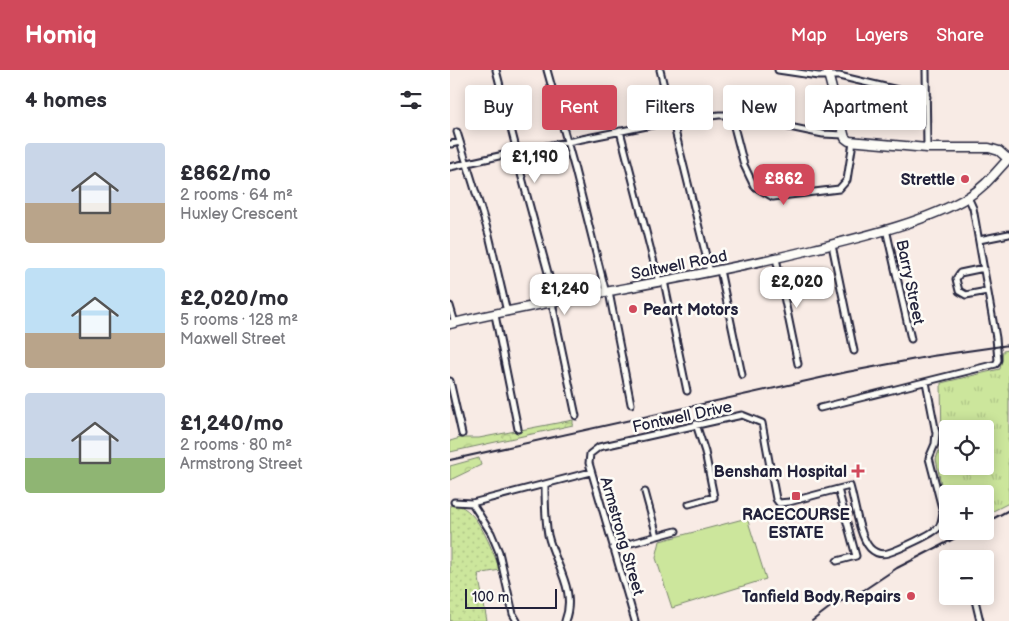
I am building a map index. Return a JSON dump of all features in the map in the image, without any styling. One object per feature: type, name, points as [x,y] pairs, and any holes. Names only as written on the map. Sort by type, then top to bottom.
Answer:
[{"type":"street","points":[[496,70],[554,303],[576,416]]},
{"type":"street","points":[[547,70],[607,292],[631,404]]},
{"type":"street","points":[[660,70],[664,85]]},
{"type":"street","points":[[778,70],[828,73],[927,97]]},
{"type":"street","points":[[926,70],[927,148]]},
{"type":"street","points":[[828,73],[846,140],[927,148],[989,148],[999,151],[1009,158]]},
{"type":"street","points":[[795,128],[823,134],[844,135]]},
{"type":"street","points":[[450,167],[629,130]]},
{"type":"street","points":[[674,130],[710,272]]},
{"type":"street","points":[[735,130],[744,165],[754,186],[774,197],[839,189],[847,180],[853,142]]},
{"type":"street","points":[[458,132],[491,245],[507,312]]},
{"type":"street","points":[[620,132],[661,282],[687,391]]},
{"type":"street","points":[[451,144],[460,142]]},
{"type":"street","name":"Saltwell Road","points":[[452,324],[776,258],[832,245],[886,229],[937,212],[968,196],[988,182],[1009,158]]},
{"type":"street","points":[[820,408],[996,364],[998,351],[996,338],[973,208],[968,196]]},
{"type":"street","name":"Barry Street","points":[[886,229],[911,339]]},
{"type":"street","points":[[979,240],[1009,234]]},
{"type":"street","points":[[832,245],[854,351]]},
{"type":"street","points":[[776,258],[798,364]]},
{"type":"street","points":[[984,268],[960,273],[956,278],[959,291],[966,295],[987,291]]},
{"type":"street","points":[[720,270],[742,375]]},
{"type":"street","points":[[450,306],[452,324]]},
{"type":"street","points":[[495,315],[518,429]]},
{"type":"street","points":[[450,380],[462,434]]},
{"type":"street","points":[[837,561],[856,556],[838,489],[850,486],[864,538],[876,553],[886,554],[932,533],[942,521],[943,512],[929,458],[935,444],[936,433],[926,382]]},
{"type":"street","name":"Fontwell Drive","points":[[589,458],[592,452],[599,447],[742,415],[762,423],[776,499],[779,502],[789,502],[838,489]]},
{"type":"street","points":[[689,504],[714,497],[705,452],[696,424]]},
{"type":"street","name":"Armstrong Street","points":[[589,458],[591,472],[635,621]]},
{"type":"street","points":[[454,502],[472,503],[591,472]]},
{"type":"street","points":[[545,484],[548,535],[569,597],[569,611],[565,621]]},
{"type":"street","points":[[645,492],[656,536]]},
{"type":"street","points":[[472,503],[491,533],[500,552],[513,614],[517,621]]},
{"type":"street","points":[[613,548],[676,531]]},
{"type":"street","points":[[976,605],[980,621]]},
{"type":"green space","points":[[1009,350],[1009,503],[994,510],[994,485],[941,485],[939,475],[994,475],[994,420],[942,420],[941,383],[1000,369],[1003,351]]},
{"type":"green space","points":[[573,420],[573,425],[450,452],[450,441],[460,438],[479,438]]},
{"type":"green space","points":[[939,450],[939,474],[936,459]]},
{"type":"green space","points":[[479,458],[481,465],[450,480],[450,466]]},
{"type":"green space","points":[[450,505],[459,506],[475,519],[488,540],[500,570],[478,574],[487,621],[450,621]]},
{"type":"green space","points":[[747,518],[766,579],[672,608],[656,558],[660,541]]},
{"type":"railway","points":[[450,460],[847,372],[932,356],[1009,345]]},
{"type":"railway","points":[[994,518],[1009,510]]},
{"type":"railway","points":[[812,621],[833,605],[864,590],[897,568],[951,540]]},
{"type":"place","name":"Strettle","points":[[965,179]]},
{"type":"place","name":"Peart Motors","points":[[633,309]]},
{"type":"place","name":"Bensham Hospital","points":[[858,471]]},
{"type":"place","name":"RACECOURSE ESTATE","points":[[796,496]]},
{"type":"place","name":"Tanfield Body Repairs","points":[[911,596]]}]
